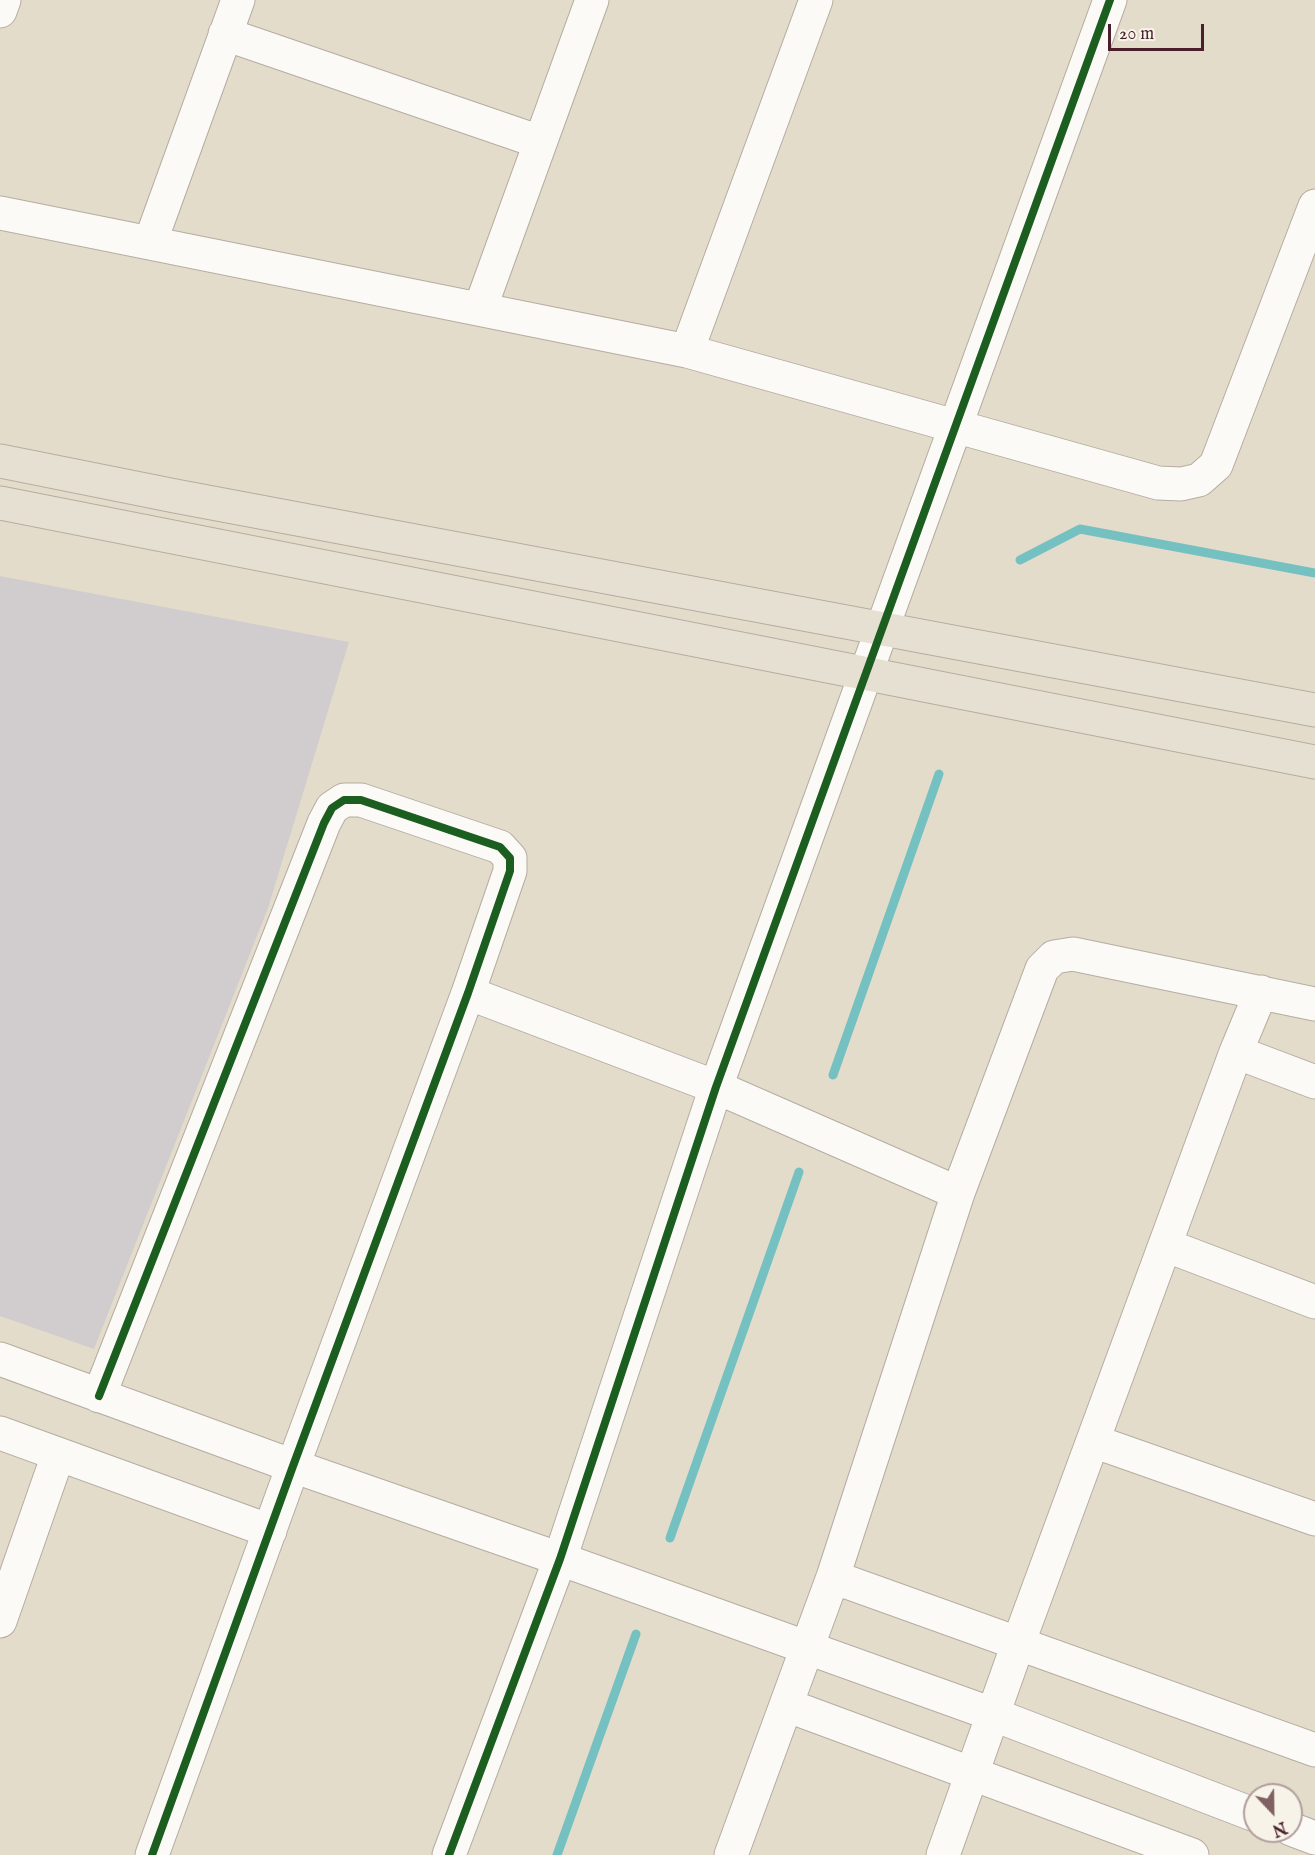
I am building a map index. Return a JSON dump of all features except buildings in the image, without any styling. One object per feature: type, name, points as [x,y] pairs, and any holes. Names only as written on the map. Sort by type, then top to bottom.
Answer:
[{"type":"highway","points":[[0,461],[1315,710]]},
{"type":"highway","points":[[0,503],[1315,762]]},
{"type":"street","points":[[0,10],[4,0]]},
{"type":"street","points":[[150,243],[238,0]]},
{"type":"street","points":[[480,309],[592,0]]},
{"type":"street","points":[[687,351],[816,0]]},
{"type":"street","points":[[449,1855],[560,1558],[716,1087],[1110,0]]},
{"type":"street","points":[[225,34],[540,142]]},
{"type":"street","points":[[0,213],[687,351],[1158,483],[1181,484],[1199,480],[1216,465],[1315,206]]},
{"type":"street","points":[[99,1396],[324,823],[332,808],[344,800],[361,800],[500,847],[510,858],[510,872],[468,993],[152,1855]]},
{"type":"street","points":[[731,1855],[833,1577],[958,1193],[1042,969],[1053,957],[1073,954],[1315,1004]]},
{"type":"street","points":[[943,1855],[992,1714],[1236,1052],[1261,992]]},
{"type":"street","points":[[468,993],[716,1087],[958,1193]]},
{"type":"street","points":[[1236,1052],[1315,1082]]},
{"type":"street","points":[[1165,1245],[1315,1302]]},
{"type":"street","points":[[0,1359],[293,1466],[560,1558],[992,1714],[1243,1810]]},
{"type":"street","points":[[0,1433],[270,1531]]},
{"type":"street","points":[[1093,1441],[1315,1519]]},
{"type":"street","points":[[0,1620],[58,1455]]},
{"type":"street","points":[[833,1577],[1315,1750]]},
{"type":"street","points":[[786,1705],[1192,1855]]},
{"type":"waterway","points":[[1020,560],[1080,529],[1315,573]]},
{"type":"waterway","points":[[833,1075],[939,774]]},
{"type":"waterway","points":[[670,1538],[799,1172]]},
{"type":"waterway","points":[[557,1855],[636,1634]]},
{"type":"cycle path","points":[[449,1855],[560,1559],[716,1087],[1110,0]]},
{"type":"cycle path","points":[[99,1396],[324,823],[332,808],[344,800],[361,800],[500,847],[510,858],[510,871],[468,993],[152,1855]]}]
